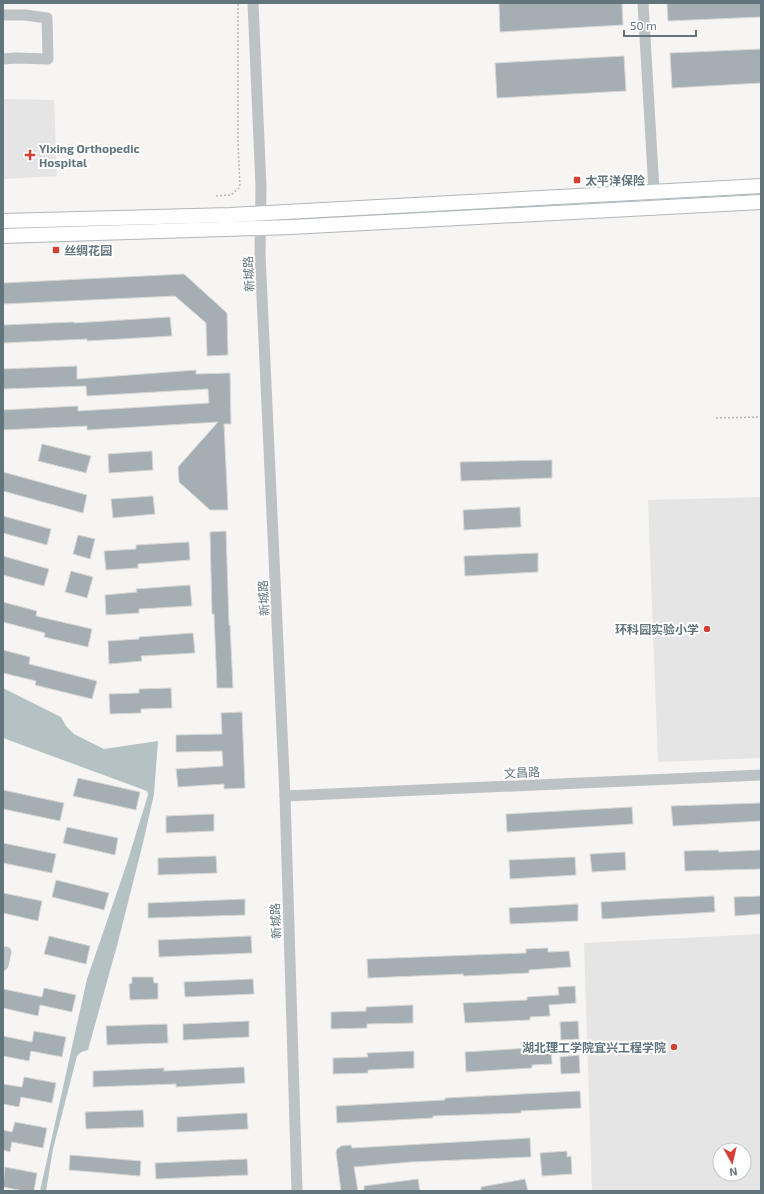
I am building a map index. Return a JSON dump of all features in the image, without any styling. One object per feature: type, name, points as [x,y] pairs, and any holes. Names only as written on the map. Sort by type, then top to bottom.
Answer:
[{"type":"main road","points":[[3,221],[261,214],[761,186]]},
{"type":"main road","points":[[3,236],[261,228],[761,202]]},
{"type":"street","name":"新城路","points":[[253,3],[261,187],[261,262],[284,796],[297,1191]]},
{"type":"street","points":[[643,3],[654,191]]},
{"type":"street","points":[[3,15],[25,15],[48,18],[48,59],[3,59]]},
{"type":"street","name":"文昌路","points":[[284,796],[761,775]]},
{"type":"street","points":[[3,965],[6,952]]},
{"type":"path","points":[[216,196],[231,196],[240,187],[238,142],[238,3]]},
{"type":"path","points":[[716,418],[761,417]]},
{"type":"shaded area","name":"Yixing Orthopedic Hospital","points":[[3,99],[54,100],[57,176],[3,179]]},
{"type":"shaded area","name":"环科园实验小学","points":[[761,497],[761,758],[658,762],[648,500]]},
{"type":"shaded area","points":[[3,688],[61,717],[66,726],[74,734],[104,749],[158,741],[154,794],[143,843],[118,942],[88,1050],[81,1052],[77,1056],[53,1149],[46,1191],[40,1191],[87,979],[126,866],[148,795],[147,791],[3,738]]},
{"type":"shaded area","name":"湖北理工学院宜兴工程学院","points":[[761,934],[761,1191],[592,1191],[584,943]]},
{"type":"building","points":[[499,3],[622,3],[623,25],[500,32]]},
{"type":"building","points":[[667,3],[761,3],[761,17],[668,21]]},
{"type":"building","points":[[761,49],[761,83],[672,88],[670,53]]},
{"type":"building","points":[[624,56],[626,91],[497,98],[495,63]]},
{"type":"building","points":[[184,274],[227,313],[228,355],[207,356],[206,323],[175,296],[3,304],[3,283]]},
{"type":"building","points":[[170,317],[172,336],[87,341],[87,339],[3,343],[3,325],[74,323]]},
{"type":"building","points":[[77,366],[77,379],[196,370],[196,374],[230,373],[231,424],[224,424],[228,510],[210,510],[179,482],[178,467],[218,422],[87,430],[87,426],[3,430],[3,410],[78,406],[78,411],[209,403],[208,389],[87,396],[86,386],[3,389],[3,369]]},
{"type":"building","points":[[42,444],[91,456],[86,473],[38,461]]},
{"type":"building","points":[[152,451],[153,470],[109,473],[108,454]]},
{"type":"building","points":[[552,460],[552,478],[461,481],[460,462]]},
{"type":"building","points":[[3,472],[87,495],[83,513],[3,491]]},
{"type":"building","points":[[153,496],[155,514],[113,518],[111,499]]},
{"type":"building","points":[[520,507],[521,527],[464,530],[463,510]]},
{"type":"building","points":[[3,516],[51,529],[47,545],[3,533]]},
{"type":"building","points":[[226,531],[233,688],[217,688],[214,614],[212,614],[210,532]]},
{"type":"building","points":[[78,535],[95,539],[90,559],[73,554]]},
{"type":"building","points":[[189,542],[190,560],[138,564],[138,568],[106,570],[104,551],[136,549],[136,545]]},
{"type":"building","points":[[538,553],[538,572],[465,576],[464,556]]},
{"type":"building","points":[[3,556],[49,569],[44,586],[3,575]]},
{"type":"building","points":[[71,571],[93,577],[87,598],[65,592]]},
{"type":"building","points":[[190,585],[192,606],[139,609],[139,613],[106,615],[105,595],[137,592],[136,589]]},
{"type":"building","points":[[3,602],[37,611],[36,616],[92,629],[88,647],[44,637],[45,633],[3,622]]},
{"type":"building","points":[[193,633],[195,653],[141,656],[142,661],[109,664],[108,641]]},
{"type":"building","points":[[3,650],[30,657],[29,664],[97,681],[92,699],[35,685],[36,681],[3,673]]},
{"type":"building","points":[[171,688],[172,708],[141,709],[141,713],[110,714],[109,694],[139,693],[139,689]]},
{"type":"building","points":[[242,712],[245,788],[224,789],[224,784],[178,787],[176,769],[223,766],[222,751],[176,752],[176,735],[222,734],[221,713]]},
{"type":"building","points":[[78,778],[140,792],[136,810],[73,796]]},
{"type":"building","points":[[3,790],[64,803],[60,821],[3,809]]},
{"type":"building","points":[[761,803],[761,821],[673,826],[671,806]]},
{"type":"building","points":[[632,807],[633,824],[507,832],[506,814]]},
{"type":"building","points":[[214,814],[214,831],[166,833],[166,816]]},
{"type":"building","points":[[67,827],[118,838],[115,855],[63,843]]},
{"type":"building","points":[[3,843],[56,854],[52,873],[3,863]]},
{"type":"building","points":[[718,850],[719,852],[761,850],[761,869],[685,871],[684,851]]},
{"type":"building","points":[[625,852],[626,870],[592,872],[590,854]]},
{"type":"building","points":[[216,856],[217,873],[158,875],[158,858]]},
{"type":"building","points":[[575,857],[576,875],[510,879],[509,860]]},
{"type":"building","points":[[56,880],[109,893],[104,910],[52,897]]},
{"type":"building","points":[[3,893],[42,901],[38,921],[3,913]]},
{"type":"building","points":[[714,896],[715,912],[602,919],[601,902]]},
{"type":"building","points":[[761,896],[761,914],[735,916],[734,897]]},
{"type":"building","points":[[245,899],[245,915],[148,918],[148,903]]},
{"type":"building","points":[[578,904],[578,921],[510,924],[509,908]]},
{"type":"building","points":[[49,936],[90,946],[86,964],[44,954]]},
{"type":"building","points":[[251,936],[252,953],[159,957],[158,940]]},
{"type":"building","points":[[548,948],[548,952],[569,951],[571,967],[529,970],[529,973],[368,978],[367,959],[526,953],[526,949]]},
{"type":"building","points":[[132,977],[153,977],[154,983],[158,983],[158,999],[130,1000],[129,984],[132,983]]},
{"type":"building","points":[[253,979],[254,994],[185,997],[184,982]]},
{"type":"building","points":[[575,986],[576,1003],[549,1005],[550,1016],[530,1017],[530,1020],[465,1023],[463,1003],[527,1000],[527,997],[559,995],[558,987]]},
{"type":"building","points":[[44,988],[76,995],[72,1012],[40,1005],[38,1016],[3,1008],[3,989],[42,997]]},
{"type":"building","points":[[413,1005],[413,1023],[367,1024],[367,1028],[331,1029],[331,1012],[366,1011],[366,1007]]},
{"type":"building","points":[[249,1021],[249,1037],[183,1040],[183,1024]]},
{"type":"building","points":[[578,1021],[579,1039],[561,1040],[560,1022]]},
{"type":"building","points":[[167,1024],[168,1043],[107,1045],[106,1026]]},
{"type":"building","points":[[34,1031],[66,1037],[62,1057],[31,1051],[29,1061],[3,1056],[3,1036],[32,1042]]},
{"type":"building","points":[[551,1044],[552,1064],[532,1065],[532,1068],[466,1072],[465,1052],[529,1048],[529,1045]]},
{"type":"building","points":[[414,1051],[414,1068],[368,1070],[368,1073],[333,1074],[333,1058],[368,1057],[367,1053]]},
{"type":"building","points":[[579,1055],[580,1073],[561,1074],[560,1057]]},
{"type":"building","points":[[244,1067],[245,1083],[176,1087],[176,1084],[93,1087],[93,1071],[164,1068],[164,1071]]},
{"type":"building","points":[[24,1077],[56,1083],[52,1103],[21,1097],[19,1107],[3,1104],[3,1084],[22,1087]]},
{"type":"building","points":[[580,1091],[581,1108],[521,1111],[521,1113],[433,1116],[433,1118],[337,1123],[336,1106],[445,1100],[445,1098]]},
{"type":"building","points":[[143,1110],[144,1127],[86,1129],[85,1112]]},
{"type":"building","points":[[247,1113],[248,1129],[177,1132],[177,1117]]},
{"type":"building","points":[[15,1122],[47,1128],[43,1148],[12,1142],[10,1152],[3,1150],[3,1130],[12,1132]]},
{"type":"building","points":[[530,1138],[531,1157],[411,1162],[354,1167],[358,1191],[341,1191],[336,1152],[341,1146],[351,1145],[352,1148]]},
{"type":"building","points":[[567,1151],[567,1157],[571,1156],[572,1174],[542,1176],[540,1153]]},
{"type":"building","points":[[70,1155],[141,1161],[140,1176],[69,1170]]},
{"type":"building","points":[[247,1159],[248,1175],[156,1179],[155,1163]]},
{"type":"building","points":[[5,1167],[37,1173],[34,1191],[24,1191],[3,1187]]},
{"type":"building","points":[[418,1179],[420,1191],[364,1191],[364,1186]]},
{"type":"building","points":[[525,1179],[528,1191],[481,1191],[481,1187]]},
{"type":"place","name":"Yixing Orthopedic Hospital","points":[[30,155]]},
{"type":"place","name":"太平洋保险","points":[[577,180]]},
{"type":"place","name":"丝绸花园","points":[[56,250]]},
{"type":"place","name":"环科园实验小学","points":[[707,629]]},
{"type":"place","name":"湖北理工学院宜兴工程学院","points":[[674,1047]]}]
